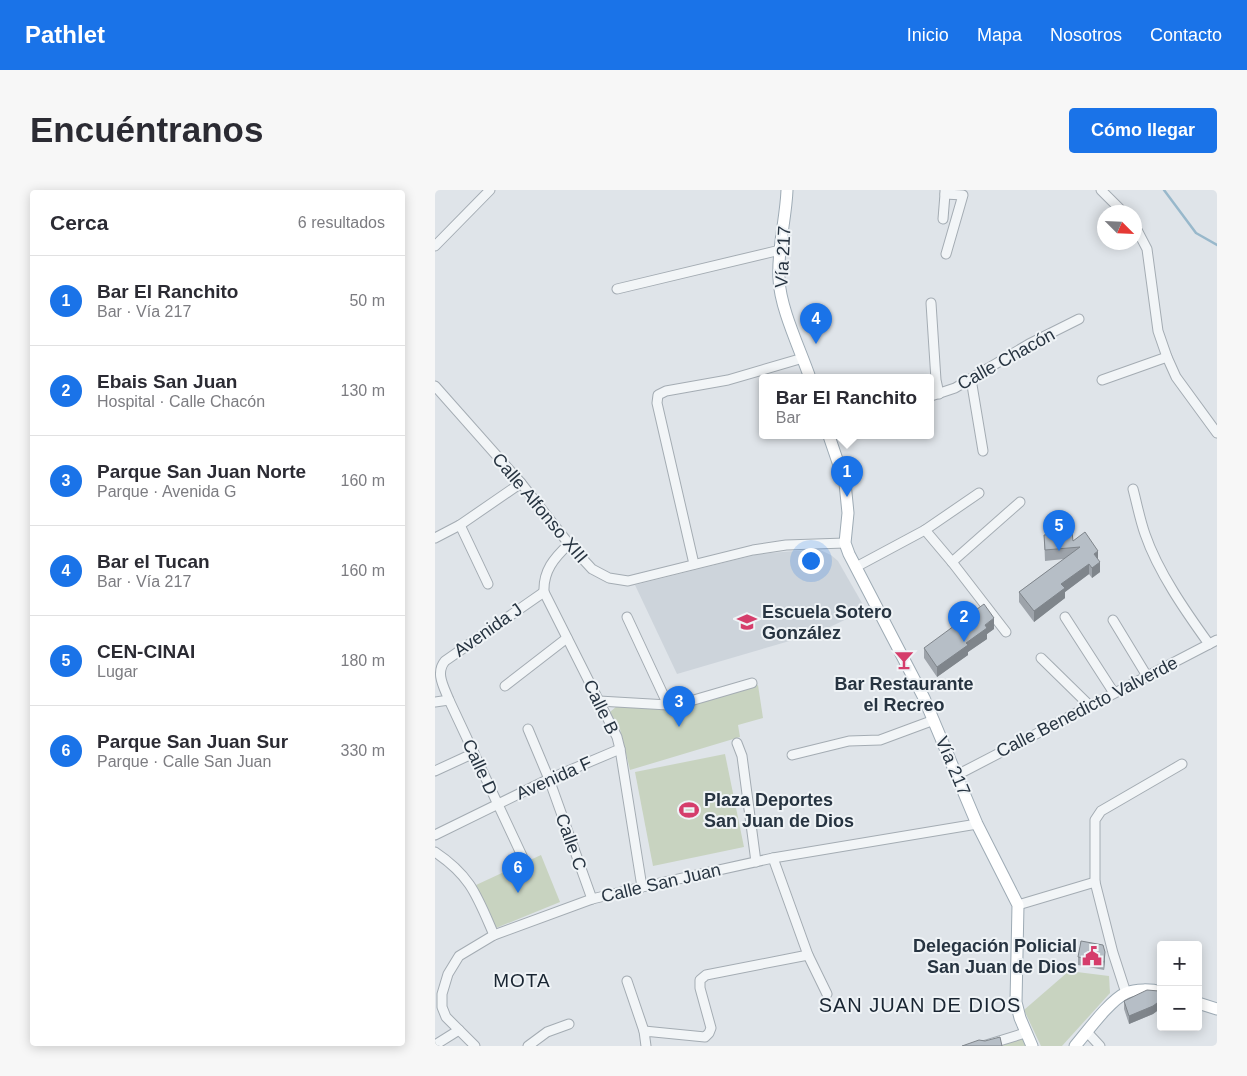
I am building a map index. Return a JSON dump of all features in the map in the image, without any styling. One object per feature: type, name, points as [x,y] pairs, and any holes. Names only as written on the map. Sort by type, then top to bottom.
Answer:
[{"type":"main road","name":"Vía 217","points":[[787,190],[786,213],[780,250],[780,292],[809,374]]},
{"type":"main road","points":[[830,439],[845,483],[848,513],[845,543]]},
{"type":"main road","name":"Vía 217","points":[[845,543],[924,698],[977,824],[1017,905],[1016,1002],[1025,1033],[1032,1046]]},
{"type":"main road","points":[[1075,1046],[1113,1003],[1126,993],[1157,991]]},
{"type":"main road","points":[[1202,1004],[1217,1009]]},
{"type":"street","points":[[435,246],[490,190]]},
{"type":"street","points":[[1101,190],[1116,205]]},
{"type":"street","points":[[943,219],[945,192],[963,195],[946,254]]},
{"type":"street","points":[[1142,239],[1147,249],[1158,331],[1167,357],[1180,383],[1217,433]]},
{"type":"street","points":[[617,289],[780,250]]},
{"type":"street","points":[[931,304],[936,380],[935,395]]},
{"type":"street","name":"Calle Chacón","points":[[935,395],[955,388],[1029,344],[1079,320]]},
{"type":"street","points":[[1102,380],[1167,357]]},
{"type":"street","points":[[694,564],[657,403],[658,395],[666,391],[728,380],[803,358]]},
{"type":"street","points":[[971,379],[983,451]]},
{"type":"street","name":"Calle Alfonso XIII","points":[[435,386],[521,483],[569,544],[592,569],[609,578],[628,581],[753,550],[786,545],[845,543]]},
{"type":"street","points":[[435,538],[460,526],[521,483]]},
{"type":"street","points":[[1133,489],[1145,535],[1161,568],[1187,614],[1213,642]]},
{"type":"street","points":[[856,567],[925,530],[979,493]]},
{"type":"street","points":[[952,562],[1019,502]]},
{"type":"street","points":[[460,526],[488,584]]},
{"type":"street","points":[[925,530],[1006,632]]},
{"type":"street","points":[[543,592],[543,584],[549,567],[554,558],[569,544]]},
{"type":"street","name":"Calle B","points":[[543,592],[617,737],[643,887]]},
{"type":"street","name":"Avenida J","points":[[437,673],[445,660],[543,592]]},
{"type":"street","points":[[627,617],[668,705]]},
{"type":"street","points":[[1065,617],[1114,693]]},
{"type":"street","points":[[1113,620],[1147,676]]},
{"type":"street","points":[[505,686],[567,638]]},
{"type":"street","name":"Calle Benedicto Valverde","points":[[957,775],[1213,642]]},
{"type":"street","points":[[1041,658],[1089,706]]},
{"type":"street","name":"Calle D","points":[[437,673],[525,860]]},
{"type":"street","points":[[599,701],[680,704],[752,683]]},
{"type":"street","points":[[435,702],[449,700]]},
{"type":"street","points":[[792,755],[849,741],[880,740],[934,720]]},
{"type":"street","name":"Calle C","points":[[528,729],[549,779],[592,899]]},
{"type":"street","points":[[737,742],[742,756],[756,862]]},
{"type":"street","name":"Avenida F","points":[[435,835],[549,779],[620,749]]},
{"type":"street","points":[[435,771],[474,753]]},
{"type":"street","points":[[1126,993],[1113,953],[1095,882],[1095,820],[1101,811],[1182,764]]},
{"type":"street","name":"Calle San Juan","points":[[475,1046],[446,1017],[442,1007],[442,994],[448,974],[459,956],[494,934],[592,899],[643,887],[773,858],[977,824]]},
{"type":"street","points":[[435,852],[453,864],[469,882],[494,934]]},
{"type":"street","points":[[773,858],[808,955],[827,994]]},
{"type":"street","points":[[1017,905],[1095,882]]},
{"type":"street","points":[[644,1031],[705,1037],[711,1028],[700,988],[700,980],[706,975],[808,955]]},
{"type":"street","points":[[627,981],[644,1031],[646,1046]]},
{"type":"street","points":[[528,1046],[547,1032],[569,1024]]},
{"type":"street","points":[[435,1045],[459,1030]]},
{"type":"street","points":[[1087,1032],[1100,1046]]},
{"type":"street","points":[[983,1046],[1025,1033]]},
{"type":"shaded area","name":"Escuela Sotero González","points":[[818,549],[831,555],[838,561],[866,610],[817,633],[677,674],[635,585],[759,554]]},
{"type":"green space","points":[[758,685],[763,718],[738,725],[740,737],[630,770],[620,729],[610,712],[617,706],[691,704]]},
{"type":"green space","name":"Plaza Deportes San Juan de Dios","points":[[725,754],[744,847],[653,866],[635,772]]},
{"type":"green space","points":[[541,855],[560,902],[496,928],[476,885]]},
{"type":"green space","points":[[1069,971],[1109,976],[1110,993],[1062,1046],[1041,1046],[1024,1010]]},
{"type":"green space","points":[[1024,1037],[1028,1046],[999,1046],[999,1045]]},
{"type":"building","points":[[1072,532],[1073,541],[1085,532],[1098,551],[1094,554],[1100,562],[1092,568],[1089,564],[1061,584],[1065,588],[1034,611],[1019,592],[1080,547],[1045,550],[1044,535]]},
{"type":"building","points":[[984,604],[994,618],[985,625],[987,628],[966,643],[968,645],[937,667],[924,648]]},
{"type":"building","points":[[1081,941],[1103,945],[1105,952],[1104,962],[1078,957]]},
{"type":"building","points":[[1147,990],[1157,991],[1157,1003],[1129,1016],[1124,1001]]},
{"type":"building","points":[[1000,1037],[1002,1046],[962,1046],[979,1040],[985,1041]]},
{"type":"waterway","points":[[1164,190],[1196,233],[1217,245]]},
{"type":"place","name":"Bar el Tucan","points":[[816,344]]},
{"type":"place","name":"Bar El Ranchito","points":[[847,497]]},
{"type":"place","name":"CEN-CINAI","points":[[1059,551]]},
{"type":"place","name":"Escuela Sotero González","points":[[747,622]]},
{"type":"place","name":"Ebais San Juan","points":[[964,642]]},
{"type":"place","name":"Bar Restaurante el Recreo","points":[[904,660]]},
{"type":"place","name":"Parque San Juan Norte","points":[[679,727]]},
{"type":"place","name":"Plaza Deportes San Juan de Dios","points":[[689,810]]},
{"type":"place","name":"Parque San Juan Sur","points":[[518,893]]},
{"type":"place","name":"Delegación Policial San Juan de Dios","points":[[1092,956]]},
{"type":"district","name":"MOTA","points":[[522,980]]},
{"type":"district","name":"SAN JUAN DE DIOS","points":[[920,1005]]}]
